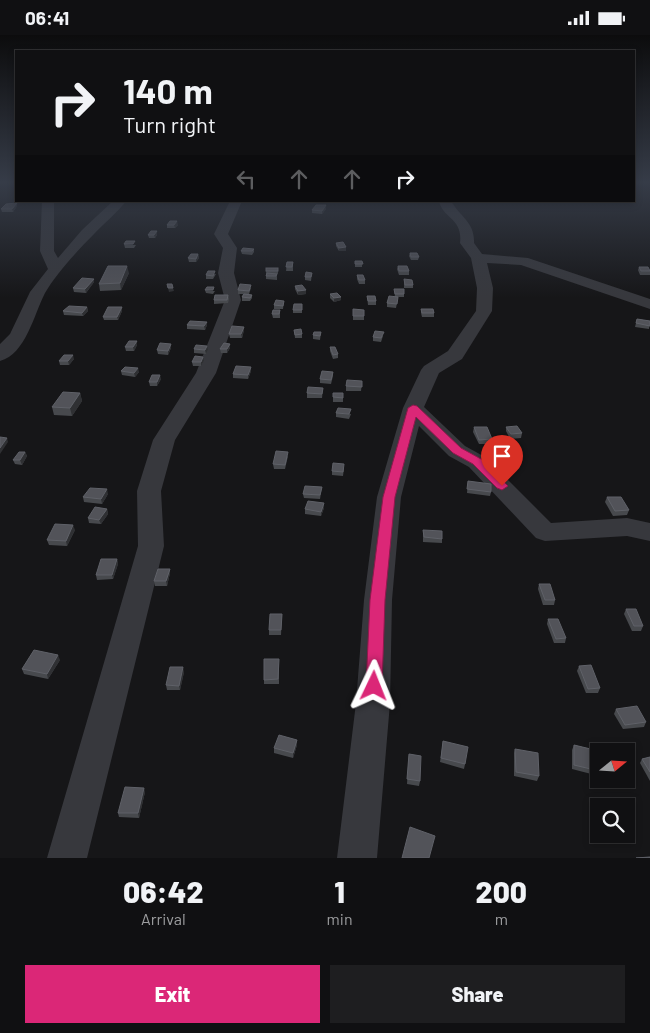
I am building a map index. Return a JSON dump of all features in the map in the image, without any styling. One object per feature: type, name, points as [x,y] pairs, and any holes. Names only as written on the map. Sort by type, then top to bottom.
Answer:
[{"type":"street","points":[[47,221],[46,251],[56,269]]},
{"type":"street","points":[[0,355],[18,336],[38,292],[99,221]]},
{"type":"street","points":[[67,858],[151,546],[149,491],[164,440],[206,373],[233,300],[226,273],[230,248],[220,234],[226,221]]},
{"type":"street","points":[[357,858],[373,703],[378,600],[389,497],[413,408],[431,370],[455,355],[484,311],[486,288],[478,258],[467,243],[468,232],[461,221]]},
{"type":"street","points":[[478,258],[523,261],[650,304]]},
{"type":"street","points":[[413,408],[457,451],[477,462],[545,532],[627,527],[650,532]]},
{"type":"building","points":[[170,221],[177,221],[174,225],[167,225]]},
{"type":"building","points":[[151,231],[157,231],[154,235],[148,235]]},
{"type":"building","points":[[126,241],[135,241],[133,244],[124,244]]},
{"type":"building","points":[[343,242],[346,247],[339,248],[336,243]]},
{"type":"building","points":[[243,248],[254,249],[252,251],[241,251]]},
{"type":"building","points":[[410,253],[417,253],[419,257],[411,257]]},
{"type":"building","points":[[191,254],[198,254],[196,259],[188,258]]},
{"type":"building","points":[[355,261],[362,261],[363,264],[355,264]]},
{"type":"building","points":[[287,262],[293,262],[292,267],[286,267]]},
{"type":"building","points":[[108,266],[127,266],[120,283],[99,284]]},
{"type":"building","points":[[398,266],[407,266],[409,271],[399,271]]},
{"type":"building","points":[[639,267],[648,267],[650,271],[641,271]]},
{"type":"building","points":[[266,268],[278,268],[278,271],[266,271]]},
{"type":"building","points":[[208,271],[215,271],[213,276],[206,275]]},
{"type":"building","points":[[306,272],[312,273],[311,277],[305,277]]},
{"type":"building","points":[[267,273],[277,274],[276,276],[266,276]]},
{"type":"building","points":[[357,275],[363,275],[365,280],[359,280]]},
{"type":"building","points":[[82,278],[94,279],[85,289],[73,288]]},
{"type":"building","points":[[404,279],[412,280],[413,285],[405,285]]},
{"type":"building","points":[[167,284],[172,284],[173,288],[168,288]]},
{"type":"building","points":[[240,284],[251,285],[249,291],[238,290]]},
{"type":"building","points":[[302,285],[306,290],[298,291],[295,286]]},
{"type":"building","points":[[207,287],[214,287],[213,290],[205,290]]},
{"type":"building","points":[[394,289],[404,289],[404,294],[395,294]]},
{"type":"building","points":[[337,293],[341,297],[334,298],[330,294]]},
{"type":"building","points":[[244,294],[252,295],[250,298],[242,297]]},
{"type":"building","points":[[215,295],[228,295],[227,300],[214,300]]},
{"type":"building","points":[[367,296],[375,296],[376,301],[368,301]]},
{"type":"building","points":[[389,296],[398,297],[397,304],[387,303]]},
{"type":"building","points":[[276,300],[284,301],[283,306],[274,305]]},
{"type":"building","points":[[294,304],[302,304],[302,310],[293,310]]},
{"type":"building","points":[[69,306],[87,307],[82,313],[63,311]]},
{"type":"building","points":[[108,307],[122,307],[117,317],[103,317]]},
{"type":"building","points":[[353,309],[364,310],[364,316],[353,316]]},
{"type":"building","points":[[421,309],[433,309],[434,313],[422,313]]},
{"type":"building","points":[[273,310],[280,310],[279,314],[272,314]]},
{"type":"building","points":[[637,319],[650,321],[650,326],[636,323]]},
{"type":"building","points":[[190,321],[207,322],[204,326],[187,325]]},
{"type":"building","points":[[232,326],[244,327],[241,334],[229,334]]},
{"type":"building","points":[[301,329],[302,334],[295,335],[294,330]]},
{"type":"building","points":[[375,331],[384,332],[381,338],[373,337]]},
{"type":"building","points":[[314,332],[321,332],[320,336],[313,335]]},
{"type":"building","points":[[129,341],[137,341],[133,347],[125,347]]},
{"type":"building","points":[[160,343],[171,344],[168,351],[157,350]]},
{"type":"building","points":[[224,343],[230,344],[227,349],[220,349]]},
{"type":"building","points":[[196,345],[207,346],[205,350],[194,349]]},
{"type":"building","points":[[330,347],[335,347],[338,354],[333,355]]},
{"type":"building","points":[[64,355],[73,355],[68,361],[59,361]]},
{"type":"building","points":[[195,356],[203,357],[201,362],[192,362]]},
{"type":"building","points":[[236,366],[251,367],[248,375],[233,374]]},
{"type":"building","points":[[125,367],[138,368],[134,373],[121,371]]},
{"type":"building","points":[[322,371],[333,372],[331,380],[320,379]]},
{"type":"building","points":[[152,375],[160,375],[157,382],[149,382]]},
{"type":"building","points":[[347,380],[362,381],[362,387],[346,386]]},
{"type":"building","points":[[308,387],[323,388],[322,394],[307,393]]},
{"type":"building","points":[[63,392],[80,393],[70,408],[52,407]]},
{"type":"building","points":[[333,393],[343,393],[343,398],[333,397]]},
{"type":"building","points":[[338,408],[351,409],[349,414],[336,413]]},
{"type":"building","points":[[517,426],[522,433],[511,434],[506,427]]},
{"type":"building","points":[[474,427],[487,427],[492,439],[479,440]]},
{"type":"building","points":[[0,437],[7,438],[0,448]]},
{"type":"building","points":[[276,451],[288,452],[285,465],[273,464]]},
{"type":"building","points":[[19,452],[25,452],[20,460],[13,460]]},
{"type":"building","points":[[333,463],[344,464],[343,472],[332,471]]},
{"type":"building","points":[[468,481],[491,484],[491,492],[467,489]]},
{"type":"building","points":[[305,486],[322,487],[320,495],[303,494]]},
{"type":"building","points":[[90,488],[107,489],[101,499],[83,497]]},
{"type":"building","points":[[607,497],[621,497],[629,510],[615,511]]},
{"type":"building","points":[[308,501],[324,503],[321,512],[305,509]]},
{"type":"building","points":[[95,507],[107,509],[99,520],[88,518]]},
{"type":"building","points":[[55,524],[73,525],[66,541],[47,540]]},
{"type":"building","points":[[423,530],[442,531],[442,539],[424,537]]},
{"type":"building","points":[[101,559],[117,559],[112,575],[96,575]]},
{"type":"building","points":[[158,569],[170,569],[166,581],[154,581]]},
{"type":"building","points":[[539,584],[550,584],[555,600],[545,600]]},
{"type":"building","points":[[626,609],[636,609],[643,626],[634,626]]},
{"type":"building","points":[[270,614],[282,614],[281,630],[269,630]]},
{"type":"building","points":[[548,619],[558,619],[566,638],[556,639]]},
{"type":"building","points":[[34,650],[58,655],[47,674],[22,669]]},
{"type":"building","points":[[264,659],[279,659],[278,679],[264,680]]},
{"type":"building","points":[[591,665],[600,688],[588,689],[579,666]]},
{"type":"building","points":[[170,667],[183,667],[179,686],[166,685]]},
{"type":"building","points":[[637,706],[646,722],[625,725],[616,709]]},
{"type":"building","points":[[279,735],[297,740],[293,753],[274,748]]},
{"type":"building","points":[[443,741],[468,747],[465,764],[441,758]]},
{"type":"building","points":[[574,745],[590,749],[590,769],[574,765]]},
{"type":"building","points":[[515,749],[538,753],[539,776],[516,772]]},
{"type":"building","points":[[409,754],[421,756],[420,781],[407,779]]},
{"type":"building","points":[[650,757],[650,772],[642,759]]},
{"type":"building","points":[[125,787],[144,788],[138,813],[118,813]]},
{"type":"building","points":[[410,827],[435,836],[429,858],[402,858]]},
{"type":"route","points":[[374,686],[378,600],[389,497],[413,408],[457,451],[477,462],[502,486]]}]
